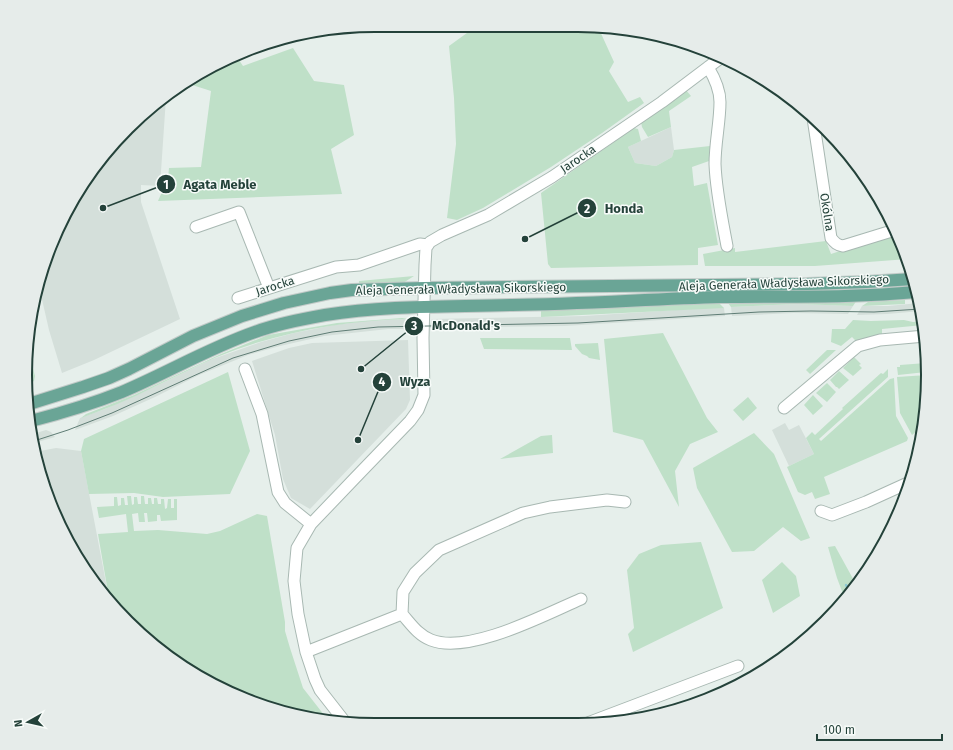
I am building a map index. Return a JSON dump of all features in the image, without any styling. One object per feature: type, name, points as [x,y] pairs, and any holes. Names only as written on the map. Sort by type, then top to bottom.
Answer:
[{"type":"main road","name":"Aleja Generała Władysława Sikorskiego","points":[[33,403],[109,378],[208,329],[236,318],[270,307],[330,293],[352,290],[424,288],[807,284],[907,279]]},
{"type":"main road","name":"Aleja Generała Władysława Sikorskiego","points":[[35,420],[72,410],[122,392],[246,335],[274,326],[341,313],[424,307],[570,304],[677,298],[866,295],[910,292]]},
{"type":"street","name":"Jarocka","points":[[238,298],[336,267],[359,265],[420,244],[428,245],[442,235],[488,215],[552,177],[613,136],[716,61]]},
{"type":"street","points":[[708,67],[715,78],[720,101],[715,163],[727,246]]},
{"type":"street","name":"Okólna","points":[[814,126],[831,238],[839,245],[843,246],[890,232]]},
{"type":"street","points":[[196,228],[239,212],[269,288]]},
{"type":"street","points":[[340,716],[320,690],[306,652],[298,614],[294,581],[297,548],[311,524],[410,421],[418,410],[424,395],[422,338],[426,248],[428,245]]},
{"type":"street","points":[[784,408],[858,346],[880,340],[919,337]]},
{"type":"street","points":[[245,369],[262,414],[278,492],[285,503],[311,524]]},
{"type":"street","points":[[821,511],[832,515],[903,485]]},
{"type":"street","points":[[581,599],[513,629],[457,643],[442,643],[421,635],[413,628],[402,614],[403,592],[415,573],[439,550],[523,513],[550,507],[607,500],[625,502]]},
{"type":"street","points":[[306,652],[402,614]]},
{"type":"street","points":[[606,717],[738,666]]},
{"type":"shaded area","points":[[166,103],[160,186],[141,185],[141,202],[180,319],[94,360],[62,373],[49,330],[41,297],[50,265],[67,223],[90,184],[117,149],[132,132]]},
{"type":"shaded area","points":[[671,127],[674,150],[672,157],[656,166],[635,163],[628,147]]},
{"type":"shaded area","points":[[797,304],[853,306],[848,314],[794,313],[732,316],[731,307]]},
{"type":"shaded area","points":[[913,304],[915,312],[857,315],[862,306],[888,306]]},
{"type":"shaded area","points":[[724,308],[725,316],[565,326],[429,328],[432,319],[584,316]]},
{"type":"shaded area","points":[[408,319],[417,329],[388,329],[324,336],[248,355],[199,375],[113,416],[75,430],[80,418],[105,409],[210,360],[261,342],[294,333],[334,325],[365,321]]},
{"type":"shaded area","points":[[408,340],[410,400],[406,409],[310,509],[291,498],[283,479],[275,435],[252,361],[289,348],[312,343]]},
{"type":"shaded area","points":[[785,423],[789,430],[799,425],[814,454],[789,466],[772,430]]},
{"type":"shaded area","points":[[46,430],[51,432],[55,437],[39,442],[37,433]]},
{"type":"shaded area","points":[[56,448],[81,451],[107,589],[90,566],[67,527],[50,485],[41,451]]},
{"type":"green space","points":[[468,32],[601,33],[614,62],[609,71],[628,102],[640,97],[644,103],[551,167],[483,208],[457,220],[447,218],[456,144],[454,98],[449,46]]},
{"type":"green space","points":[[293,48],[314,81],[344,85],[354,135],[331,149],[342,194],[158,201],[168,178],[169,168],[201,167],[211,91],[192,85],[223,67],[239,60],[243,66]]},
{"type":"green space","points":[[685,89],[691,96],[669,111],[671,127],[648,137],[642,127],[641,122]]},
{"type":"green space","points":[[634,128],[638,129],[641,141],[628,147],[635,163],[656,166],[672,157],[674,150],[710,146],[709,161],[692,167],[694,186],[707,183],[718,245],[698,248],[698,265],[551,268],[548,264],[541,193]]},
{"type":"green space","points":[[891,234],[901,260],[815,266],[705,266],[703,254],[735,248],[735,252],[826,241],[831,254]]},
{"type":"green space","points":[[414,276],[403,283],[359,285],[359,281]]},
{"type":"green space","points":[[857,300],[853,306],[797,304],[731,307],[728,303]]},
{"type":"green space","points":[[905,300],[905,304],[862,306],[868,302]]},
{"type":"green space","points":[[681,303],[719,303],[724,308],[541,317],[541,310]]},
{"type":"green space","points":[[402,318],[408,319],[359,322],[311,329],[240,348],[193,368],[127,400],[81,418],[86,414],[134,395],[221,354],[268,335],[337,323]]},
{"type":"green space","points":[[853,320],[904,320],[916,322],[917,326],[882,329],[882,335],[857,342],[852,337],[841,346],[831,342],[832,329],[845,329]]},
{"type":"green space","points":[[663,333],[707,418],[718,432],[690,444],[675,471],[679,507],[643,440],[613,432],[604,339]]},
{"type":"green space","points":[[480,338],[570,338],[572,350],[484,349]]},
{"type":"green space","points":[[598,343],[600,360],[589,358],[582,354],[575,346],[575,344]]},
{"type":"green space","points":[[827,350],[836,350],[810,374],[806,370]]},
{"type":"green space","points":[[854,357],[861,364],[859,365],[862,368],[853,376],[843,368]]},
{"type":"green space","points":[[920,363],[921,373],[898,375],[897,367],[900,367],[900,365]]},
{"type":"green space","points":[[32,367],[35,376],[32,382]]},
{"type":"green space","points":[[888,369],[888,377],[819,439],[821,441],[890,379],[894,378],[896,416],[908,438],[907,441],[824,477],[830,494],[815,499],[812,492],[805,495],[798,492],[787,467],[814,454],[806,438],[812,432],[815,435],[843,409],[842,408],[881,373],[883,374]]},
{"type":"green space","points":[[839,371],[849,380],[839,389],[830,380]]},
{"type":"green space","points":[[228,372],[250,451],[230,494],[163,497],[134,493],[89,494],[81,451],[84,439]]},
{"type":"green space","points":[[921,375],[918,420],[916,432],[912,435],[900,413],[897,377]]},
{"type":"green space","points":[[827,383],[836,392],[827,402],[816,393]]},
{"type":"green space","points":[[813,395],[823,406],[813,415],[804,405]]},
{"type":"green space","points":[[748,397],[757,408],[743,421],[733,410]]},
{"type":"green space","points":[[754,433],[774,454],[810,538],[801,541],[783,527],[754,551],[732,552],[697,488],[693,468]]},
{"type":"green space","points":[[552,435],[553,453],[500,459],[541,436]]},
{"type":"green space","points":[[127,496],[131,496],[132,505],[134,504],[134,497],[137,497],[138,504],[141,504],[141,496],[144,496],[145,504],[148,504],[148,498],[151,498],[152,504],[154,504],[154,498],[157,498],[158,504],[161,504],[161,499],[164,499],[165,509],[167,508],[168,499],[171,499],[171,508],[174,508],[174,499],[177,499],[177,520],[161,521],[160,515],[157,515],[157,521],[148,522],[147,513],[144,513],[145,522],[139,522],[138,513],[132,514],[134,531],[158,530],[207,534],[220,531],[257,514],[267,516],[285,622],[285,631],[303,688],[323,714],[265,700],[223,683],[184,660],[132,618],[108,589],[98,534],[128,532],[126,514],[99,518],[97,507],[114,506],[114,497],[117,497],[118,506],[121,505],[121,498],[124,498],[125,505],[128,505]]},
{"type":"green space","points":[[701,542],[723,608],[633,652],[628,634],[634,628],[627,570],[639,554],[661,545]]},
{"type":"green space","points":[[835,546],[853,579],[843,593],[837,578],[828,547]]},
{"type":"green space","points":[[782,562],[796,576],[800,596],[773,613],[762,580]]},
{"type":"tram line","points":[[39,440],[112,413],[233,358],[289,341],[332,332],[378,327],[578,323],[759,312],[874,312],[914,309]]},
{"type":"place","name":"Agata Meble","points":[[103,208]]},
{"type":"place","name":"Honda","points":[[525,239]]},
{"type":"place","name":"McDonald's","points":[[361,369]]},
{"type":"place","name":"Wyza","points":[[358,440]]}]
